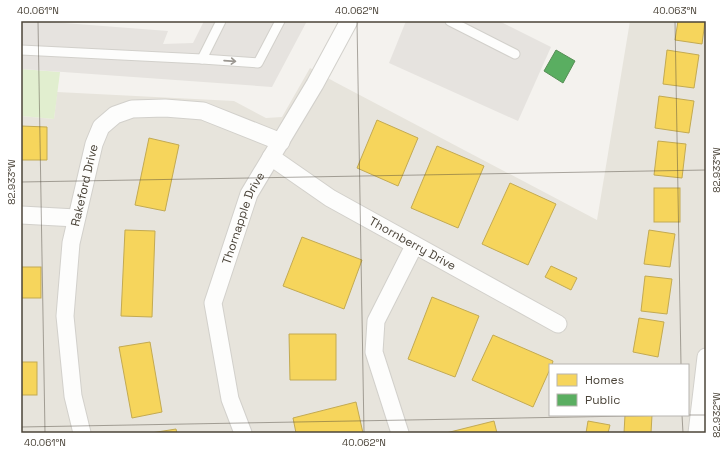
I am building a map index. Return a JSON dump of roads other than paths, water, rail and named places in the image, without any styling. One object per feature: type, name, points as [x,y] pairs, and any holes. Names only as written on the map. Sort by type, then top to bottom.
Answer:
[{"type":"street","name":"Thornapple Drive","points":[[243,433],[230,399],[212,303],[249,194],[315,84],[349,21]]},
{"type":"street","name":"Rakeford Drive","points":[[82,433],[73,396],[65,316],[71,243],[94,144],[101,127],[115,114],[132,109],[165,108],[203,111],[280,142]]},
{"type":"street","name":"Thornberry Drive","points":[[271,157],[330,198],[414,246],[558,324]]},
{"type":"street","points":[[21,215],[76,218]]},
{"type":"street","points":[[400,433],[374,352],[376,321],[414,246]]},
{"type":"street","points":[[696,433],[706,357]]},
{"type":"lane","points":[[202,59],[221,21]]},
{"type":"lane","points":[[21,50],[258,63],[280,21]]},
{"type":"lane","points":[[450,21],[515,54]]}]
